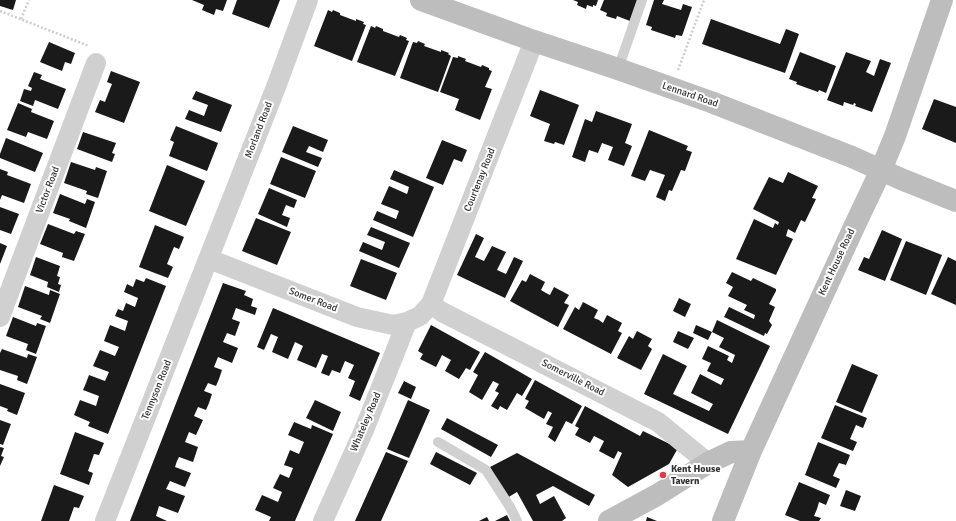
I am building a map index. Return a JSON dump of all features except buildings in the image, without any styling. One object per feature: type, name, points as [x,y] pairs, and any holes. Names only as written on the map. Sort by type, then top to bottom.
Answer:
[{"type":"street","name":"Morland Road","points":[[209,259],[308,0]]},
{"type":"street","name":"Lennard Road","points":[[421,0],[711,102],[821,144],[956,201]]},
{"type":"street","name":"Kent House Road","points":[[723,521],[751,451],[881,170],[895,136],[942,0]]},
{"type":"street","name":"Courtenay Road","points":[[419,314],[534,41]]},
{"type":"street","name":"Victor Road","points":[[0,317],[96,63]]},
{"type":"street","name":"Somer Road","points":[[209,259],[357,316],[394,325],[419,314]]},
{"type":"street","name":"Tennyson Road","points":[[106,521],[209,259]]},
{"type":"street","name":"Somerville Road","points":[[419,314],[442,312],[658,422],[708,463]]},
{"type":"street","name":"Whateley Road","points":[[323,521],[419,314]]},
{"type":"street","points":[[609,521],[657,495],[708,463],[731,452],[751,451]]},
{"type":"lane","points":[[618,69],[642,0]]},
{"type":"lane","points":[[438,442],[486,470],[510,507],[517,521]]},
{"type":"path","points":[[22,19],[28,0]]},
{"type":"path","points":[[674,90],[678,71],[704,0]]},
{"type":"path","points":[[0,11],[99,50],[96,63]]},
{"type":"place","name":"Kent House Tavern","points":[[663,475]]}]
